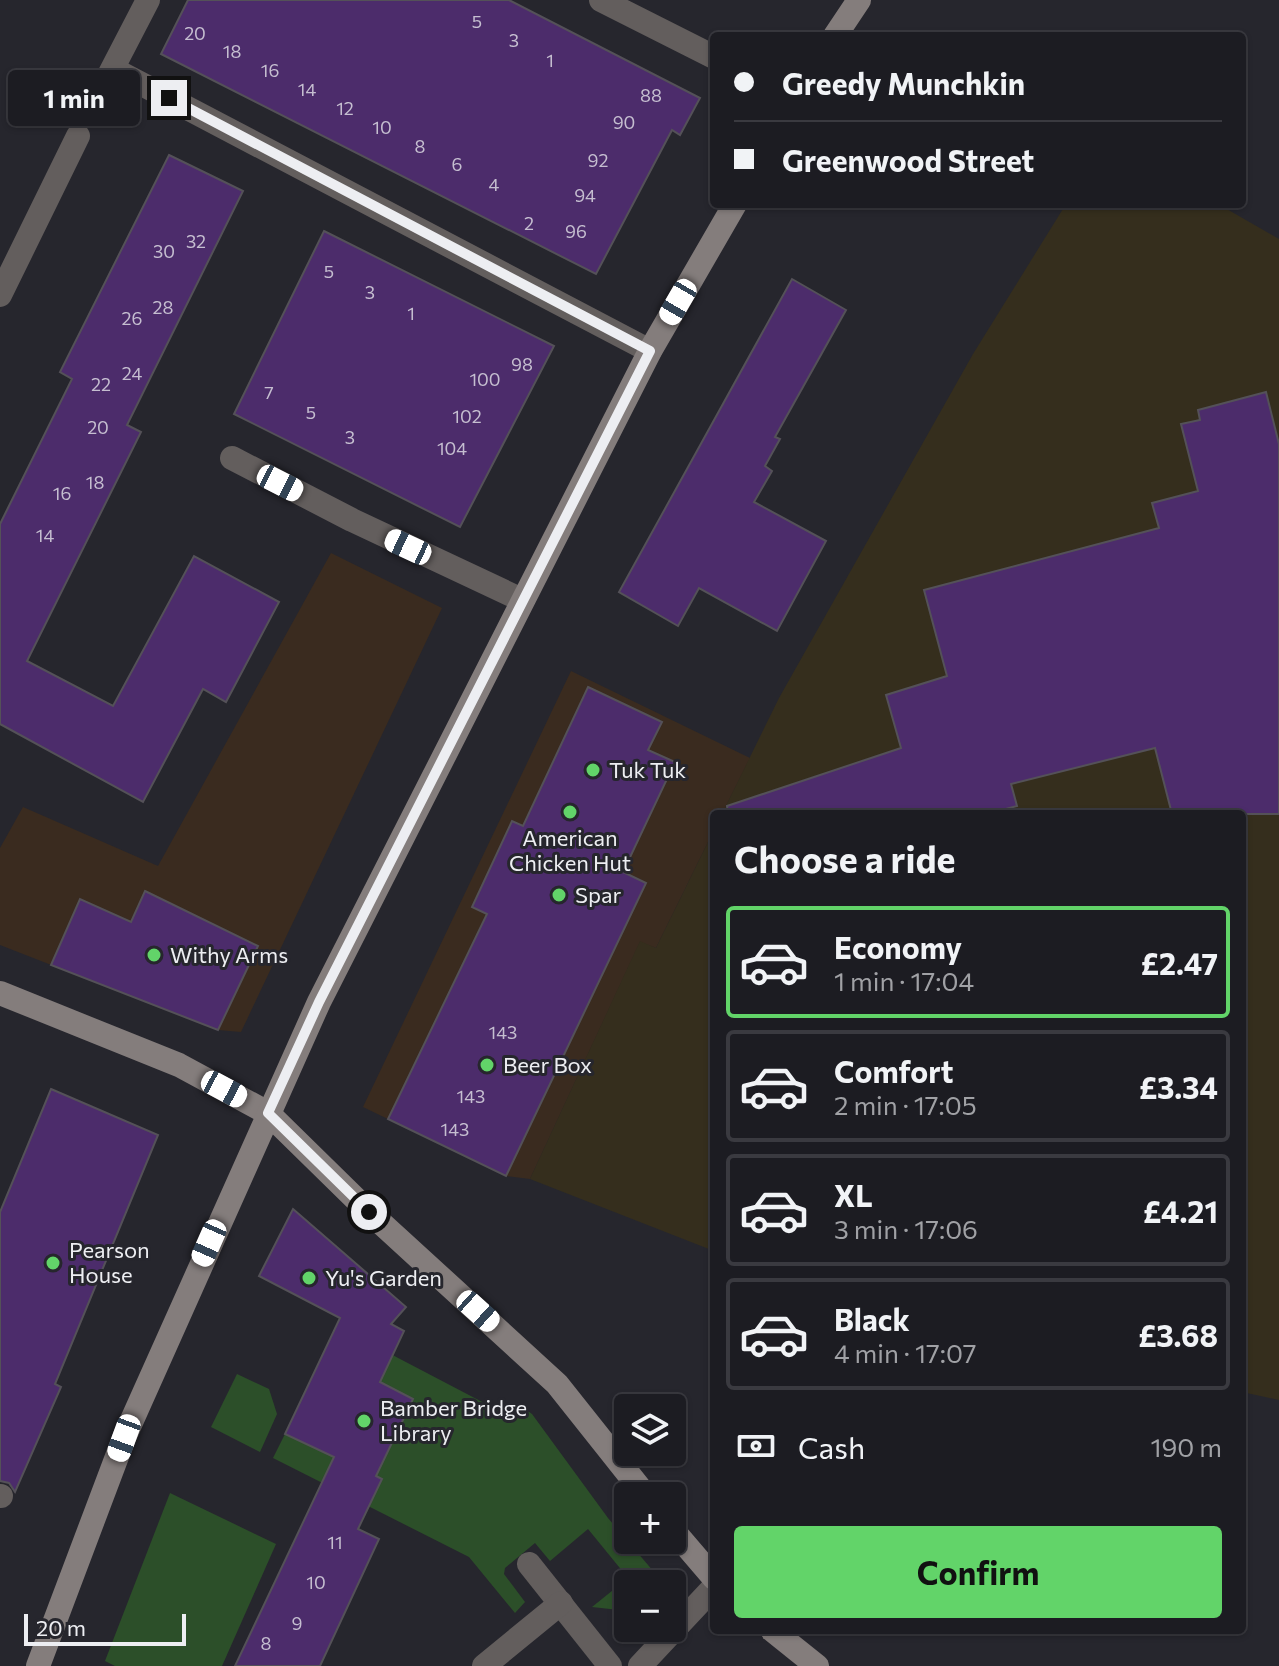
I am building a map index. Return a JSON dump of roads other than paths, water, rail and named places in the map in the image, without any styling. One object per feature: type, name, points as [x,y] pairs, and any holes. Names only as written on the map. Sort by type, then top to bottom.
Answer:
[{"type":"main road","points":[[838,32],[859,0]]},
{"type":"main road","points":[[38,1666],[124,1438],[319,1002],[650,351],[733,208]]},
{"type":"main road","points":[[0,993],[133,1045],[268,1113],[369,1212],[557,1384],[635,1482]]},
{"type":"main road","points":[[686,1545],[710,1573]]},
{"type":"main road","points":[[777,1634],[817,1666]]},
{"type":"street","points":[[148,0],[108,76],[650,351]]},
{"type":"street","points":[[601,0],[710,55]]},
{"type":"street","points":[[0,295],[78,136]]},
{"type":"street","points":[[232,458],[352,520],[522,600]]},
{"type":"street","points":[[529,1564],[610,1666]]},
{"type":"street","points":[[640,1666],[710,1591]]},
{"type":"street","points":[[484,1666],[561,1603]]},
{"type":"place","name":"Tuk Tuk","points":[[593,770]]},
{"type":"place","name":"American Chicken Hut","points":[[570,812]]},
{"type":"place","name":"Spar","points":[[559,895]]},
{"type":"place","name":"Withy Arms","points":[[154,955]]},
{"type":"place","name":"Beer Box","points":[[487,1065]]},
{"type":"place","name":"Pearson House","points":[[53,1263]]},
{"type":"place","name":"Yu's Garden","points":[[309,1278]]},
{"type":"place","name":"Bamber Bridge Library","points":[[364,1421]]}]
